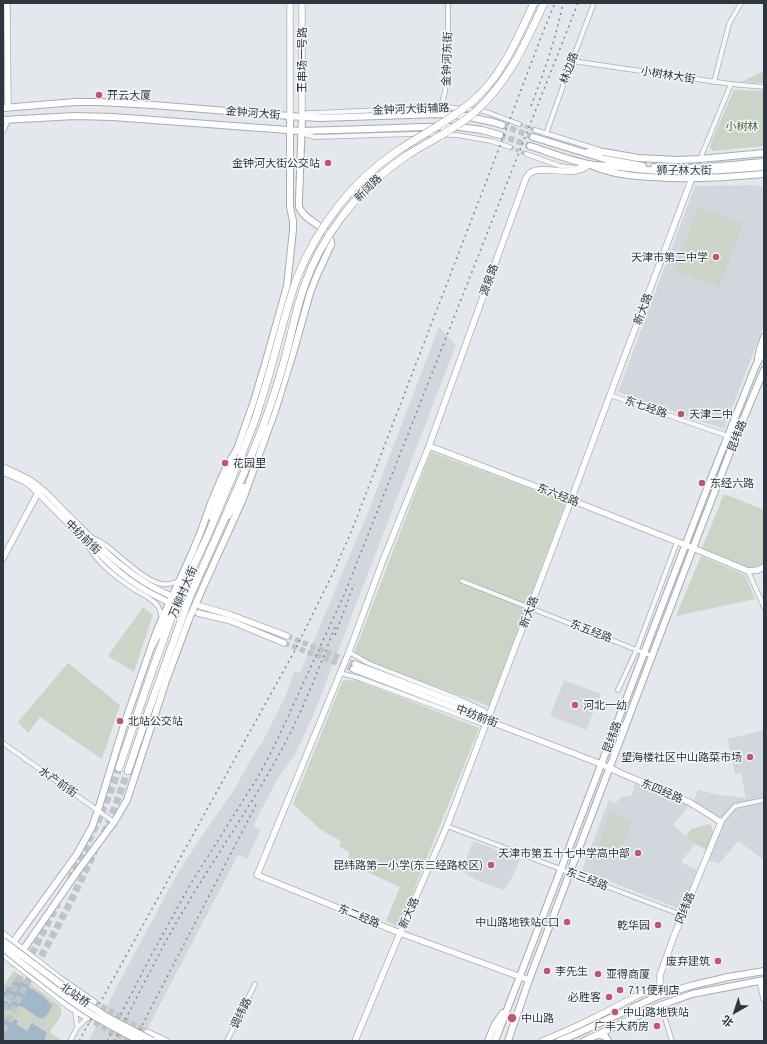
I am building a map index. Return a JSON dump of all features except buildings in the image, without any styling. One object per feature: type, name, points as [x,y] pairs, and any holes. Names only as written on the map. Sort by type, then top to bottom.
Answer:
[{"type":"highway","name":"新阔路","points":[[255,420],[298,277],[311,249],[324,227],[358,184],[379,165],[396,152],[444,123],[482,92],[491,82],[509,54],[534,3]]},
{"type":"highway","name":"新阔路","points":[[264,424],[304,286],[326,240],[341,218],[373,181],[406,156],[459,124],[487,99],[508,74],[519,56],[544,3]]},
{"type":"highway","name":"万柳村大街","points":[[120,768],[178,599],[207,537],[244,450],[255,420]]},
{"type":"highway","name":"万柳村大街","points":[[128,771],[187,604],[264,424]]},
{"type":"highway","points":[[152,645],[178,599]]},
{"type":"main road","name":"金钟河大街","points":[[6,108],[75,102],[99,102],[320,118],[439,114],[464,116],[502,125]]},
{"type":"main road","name":"金钟河大街","points":[[5,120],[75,116],[113,117],[301,131],[460,127],[482,130],[500,135]]},
{"type":"main road","points":[[207,537],[214,510],[229,474],[266,364],[286,286],[293,230],[290,207],[290,116]]},
{"type":"main road","points":[[14,963],[77,872],[114,822],[127,800],[166,681],[196,602],[243,499],[275,411],[310,293],[317,274],[331,245],[329,236],[306,216],[299,207],[298,200],[302,117]]},
{"type":"main road","points":[[320,118],[316,120],[314,125],[320,131]]},
{"type":"main road","points":[[533,137],[583,152],[604,162]]},
{"type":"main road","points":[[530,146],[578,162],[590,164],[604,171],[618,174],[649,178],[762,176]]},
{"type":"main road","points":[[583,152],[604,152],[638,158],[678,160],[764,153]]},
{"type":"main road","points":[[590,164],[604,162]]},
{"type":"main road","name":"狮子林大街","points":[[604,162],[674,168],[764,162]]},
{"type":"main road","name":"狮子林大街","points":[[604,162],[662,171],[709,171],[764,167]]},
{"type":"main road","points":[[756,365],[764,337]]},
{"type":"main road","points":[[756,365],[764,351]]},
{"type":"main road","name":"昆纬路","points":[[495,1041],[756,365]]},
{"type":"main road","name":"昆纬路","points":[[508,1041],[529,980],[693,548],[735,439],[764,370]]},
{"type":"main road","points":[[4,955],[77,854],[89,834],[98,810],[124,725],[157,630],[180,581],[226,466],[237,449]]},
{"type":"main road","points":[[223,522],[231,513],[254,468]]},
{"type":"main road","points":[[175,658],[187,604]]},
{"type":"main road","name":"北站桥","points":[[3,941],[87,1004],[109,1018],[153,1041]]},
{"type":"main road","name":"北站桥","points":[[3,948],[86,1011],[140,1041]]},
{"type":"main road","points":[[558,1041],[660,995],[701,983],[764,971]]},
{"type":"main road","points":[[584,1041],[661,1005],[692,994],[762,980]]},
{"type":"main road","points":[[488,1041],[495,1024],[508,1007]]},
{"type":"main road","points":[[596,1035],[604,1035],[608,1041]]},
{"type":"street","points":[[6,108],[8,3]]},
{"type":"street","name":"王串场一号路","points":[[290,3],[290,116]]},
{"type":"street","name":"王串场一号路","points":[[302,3],[302,117]]},
{"type":"street","name":"金钟河东街","points":[[439,114],[446,92],[448,64],[448,3]]},
{"type":"street","name":"林边路","points":[[546,134],[594,3]]},
{"type":"street","points":[[714,82],[729,24],[741,3]]},
{"type":"street","name":"小树林大街","points":[[572,61],[714,82],[764,87]]},
{"type":"street","points":[[700,159],[730,84]]},
{"type":"street","name":"金钟河大街辅路","points":[[302,117],[307,114],[315,113],[441,107],[484,111],[519,124]]},
{"type":"street","points":[[3,132],[5,120]]},
{"type":"street","points":[[534,130],[604,152]]},
{"type":"street","points":[[301,131],[307,135],[315,137],[413,134],[457,135],[491,141],[510,147]]},
{"type":"street","points":[[526,154],[560,166],[576,168],[590,164]]},
{"type":"street","name":"源泉路","points":[[257,875],[349,652],[382,563],[429,446],[526,178],[530,173],[538,170],[576,171],[584,169],[590,164]]},
{"type":"street","name":"新大路","points":[[355,1041],[447,826],[692,178]]},
{"type":"street","name":"东七经路","points":[[610,395],[728,436]]},
{"type":"street","name":"东六经路","points":[[429,446],[686,545],[748,572]]},
{"type":"street","points":[[3,467],[26,478],[39,490],[3,558]]},
{"type":"street","name":"中纺前街","points":[[3,472],[24,481],[39,490],[117,570],[149,593],[166,601]]},
{"type":"street","points":[[88,539],[107,546],[144,576],[155,582],[162,584],[180,581]]},
{"type":"street","points":[[88,539],[127,571],[147,584],[169,595]]},
{"type":"street","points":[[88,539],[91,552],[113,574],[156,603],[162,619]]},
{"type":"street","points":[[618,690],[637,649],[677,542]]},
{"type":"street","points":[[764,567],[748,572],[764,607]]},
{"type":"street","name":"东五经路","points":[[462,581],[652,656]]},
{"type":"street","points":[[200,606],[231,615],[287,636]]},
{"type":"street","points":[[198,613],[231,621],[284,643]]},
{"type":"street","points":[[349,652],[368,663],[457,698],[483,710],[488,720]]},
{"type":"street","name":"中纺前街","points":[[354,666],[601,764]]},
{"type":"street","points":[[340,673],[488,720]]},
{"type":"street","name":"水产前街","points":[[3,743],[114,822]]},
{"type":"street","name":"东四经路","points":[[601,764],[689,802],[721,822]]},
{"type":"street","points":[[721,822],[735,806],[764,800]]},
{"type":"street","name":"冈纬路","points":[[660,995],[660,975],[682,915],[721,822]]},
{"type":"street","name":"东三经路","points":[[447,826],[682,915]]},
{"type":"street","name":"东二经路","points":[[257,875],[400,933],[529,980]]},
{"type":"street","points":[[3,934],[94,1002]]},
{"type":"street","points":[[4,955],[87,1018],[77,1028],[70,1041]]},
{"type":"street","points":[[43,986],[52,972]]},
{"type":"street","points":[[762,980],[764,999]]},
{"type":"street","name":"调纬路","points":[[227,1041],[255,984]]},
{"type":"street","points":[[542,1041],[600,1016],[646,991],[660,995]]},
{"type":"street","points":[[661,1005],[672,1041]]},
{"type":"street","points":[[75,1010],[77,1028]]},
{"type":"street","points":[[600,1016],[608,1036],[608,1041]]},
{"type":"street","points":[[147,1032],[166,1041]]},
{"type":"shaded area","name":"天津市第二中学","points":[[757,185],[764,188],[764,325],[724,429],[618,392],[695,186]]},
{"type":"shaded area","points":[[439,327],[456,345],[313,716],[296,752],[278,778],[253,826],[261,830],[247,859],[238,855],[141,1041],[88,1041],[176,876],[232,793],[263,741],[286,695],[294,672],[300,673],[367,515]]},
{"type":"shaded area","name":"河北一幼","points":[[564,680],[601,694],[586,730],[550,716]]},
{"type":"shaded area","points":[[764,730],[764,858],[763,859],[738,841],[719,864],[704,858],[720,820],[694,801],[698,790],[719,795],[746,798],[741,773],[735,774],[728,739]]},
{"type":"shaded area","name":"天津市第五十七中学高中部","points":[[635,783],[690,804],[673,825],[695,844],[681,862],[697,870],[681,910],[582,870],[609,800],[615,803],[622,797],[631,796]]},
{"type":"shaded area","name":"昆纬路第一小学(东三经路校区)","points":[[473,841],[520,859],[514,874],[504,890],[476,880],[462,871]]},
{"type":"green space","points":[[764,71],[764,83],[741,82]]},
{"type":"green space","name":"小树林","points":[[734,90],[764,91],[764,146],[712,151],[710,147],[712,140]]},
{"type":"green space","points":[[698,207],[743,224],[719,288],[674,271]]},
{"type":"green space","points":[[431,452],[566,502],[489,706],[353,656]]},
{"type":"green space","points":[[724,494],[764,510],[764,564],[749,568],[702,548]]},
{"type":"green space","points":[[701,556],[745,575],[755,599],[676,616]]},
{"type":"green space","points":[[143,607],[153,615],[134,672],[108,656]]},
{"type":"green space","points":[[68,663],[120,705],[102,759],[40,717],[28,733],[18,722]]},
{"type":"green space","points":[[343,680],[359,681],[479,728],[399,927],[386,921],[400,887],[361,869],[349,861],[349,852],[339,846],[341,841],[321,830],[293,804]]},
{"type":"green space","points":[[610,812],[632,821],[620,854],[598,846]]},
{"type":"green space","points":[[709,824],[711,825],[713,832],[707,850],[695,844],[686,836],[691,829]]},
{"type":"green space","points":[[14,971],[59,1005],[61,1008],[61,1015],[50,1032],[62,1041],[3,1041],[3,986]]},
{"type":"water","points":[[19,977],[25,984],[28,983],[30,989],[33,989],[52,1005],[48,1013],[42,1019],[19,1006],[8,1010],[3,1006],[3,1001],[7,1001],[10,1005],[13,1000],[7,996],[4,996],[4,992],[7,987],[11,987],[12,983],[17,980],[16,978]]},
{"type":"water","points":[[15,1019],[18,1021],[16,1024],[27,1031],[32,1023],[46,1032],[44,1041],[3,1041],[3,1021],[8,1020],[12,1023]]},
{"type":"tunnel","points":[[519,124],[535,130]]},
{"type":"tunnel","points":[[502,125],[533,137]]},
{"type":"tunnel","points":[[500,135],[530,146]]},
{"type":"tunnel","points":[[510,147],[526,154]]},
{"type":"tunnel","points":[[287,636],[355,664]]},
{"type":"tunnel","points":[[284,643],[353,669]]},
{"type":"tunnel","points":[[70,879],[103,811],[119,768]]},
{"type":"tunnel","points":[[104,833],[128,771]]},
{"type":"tunnel","points":[[3,1031],[16,1003],[68,907],[95,851]]},
{"type":"tunnel","points":[[3,1010],[58,903]]},
{"type":"tunnel","points":[[94,1002],[147,1032]]},
{"type":"tunnel","points":[[87,1018],[128,1041]]},
{"type":"railway","points":[[79,1041],[294,652],[335,569],[352,530],[555,3]]},
{"type":"railway","points":[[531,106],[557,30],[563,3]]},
{"type":"railway","points":[[107,1041],[190,885],[259,775],[273,749],[344,595],[578,3]]},
{"type":"railway","points":[[335,635],[354,584]]},
{"type":"railway","points":[[114,1041],[179,918],[253,800],[285,744],[308,695],[335,627]]},
{"type":"railway","points":[[134,1041],[258,801]]},
{"type":"place","name":"开云大厦","points":[[99,95]]},
{"type":"place","name":"金钟河大街公交站","points":[[328,163]]},
{"type":"place","name":"天津市第二中学","points":[[716,257]]},
{"type":"place","name":"天津二中","points":[[681,414]]},
{"type":"place","name":"花园里","points":[[225,463]]},
{"type":"place","name":"东经六路","points":[[702,483]]},
{"type":"place","name":"河北一幼","points":[[575,705]]},
{"type":"place","name":"北站公交站","points":[[120,721]]},
{"type":"place","name":"望海楼社区中山路菜市场","points":[[750,757]]},
{"type":"place","name":"天津市第五十七中学高中部","points":[[638,853]]},
{"type":"place","name":"昆纬路第一小学(东三经路校区)","points":[[491,865]]},
{"type":"place","name":"中山路地铁站C口","points":[[567,922]]},
{"type":"place","name":"乾华园","points":[[658,925]]},
{"type":"place","name":"废弃建筑","points":[[718,961]]},
{"type":"place","name":"李先生","points":[[547,971]]},
{"type":"place","name":"亚得商厦","points":[[598,974]]},
{"type":"place","name":"711便利店","points":[[620,990]]},
{"type":"place","name":"必胜客","points":[[609,997]]},
{"type":"place","name":"中山路地铁站","points":[[615,1012]]},
{"type":"place","name":"中山路","points":[[512,1018]]},
{"type":"place","name":"广丰大药房","points":[[657,1026]]}]
